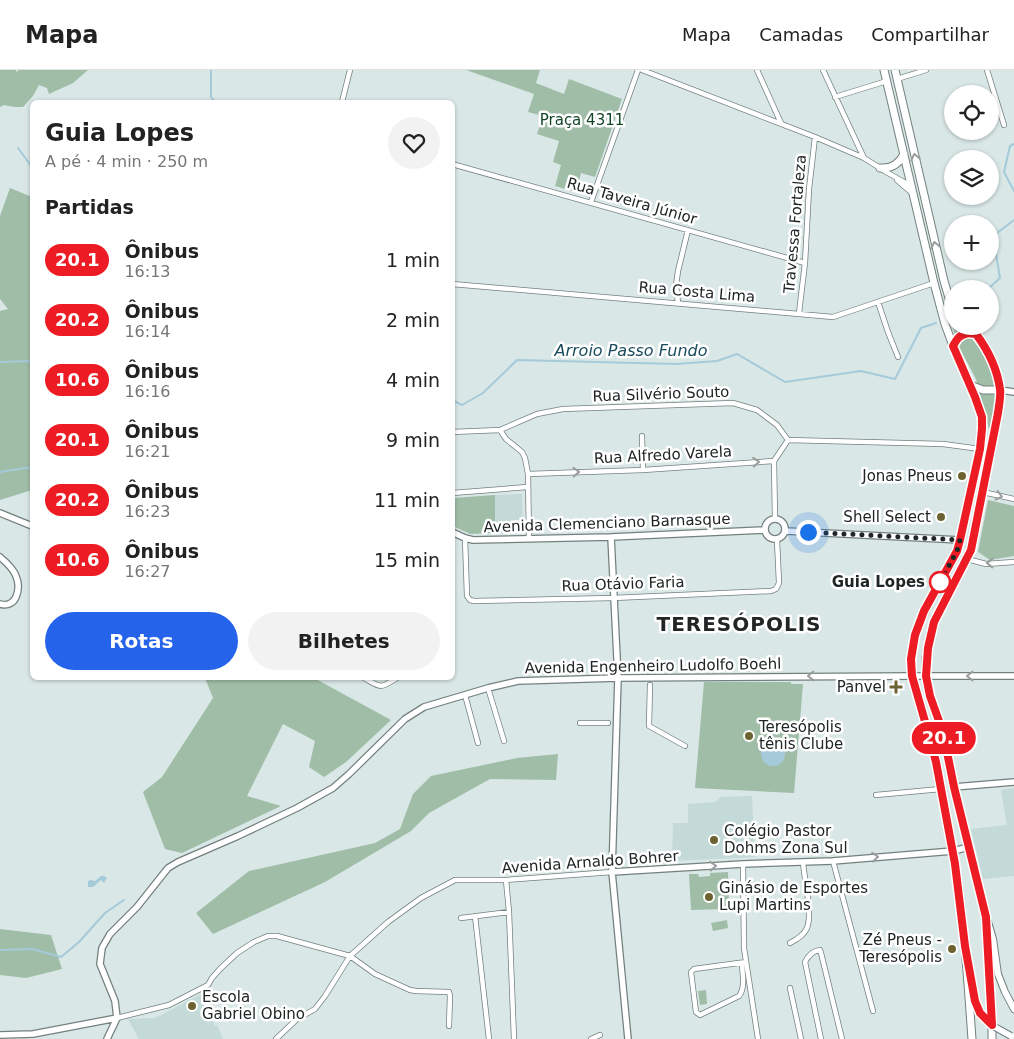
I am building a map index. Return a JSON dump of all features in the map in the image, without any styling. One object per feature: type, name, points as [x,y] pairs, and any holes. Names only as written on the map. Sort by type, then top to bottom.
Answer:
[{"type":"main road","points":[[884,70],[945,324],[982,417],[980,449],[957,551],[924,611],[915,635],[911,659],[912,676],[928,732],[953,851],[965,946],[972,1039]]},
{"type":"main road","points":[[894,70],[944,281]]},
{"type":"main road","points":[[880,168],[888,168],[896,164],[904,154]]},
{"type":"main road","points":[[912,186],[917,190],[921,200],[926,205]]},
{"type":"main road","points":[[953,346],[960,335]]},
{"type":"main road","points":[[977,335],[986,347],[992,361],[1000,390],[998,413],[971,550],[934,622],[928,648],[926,676],[930,696],[945,742],[954,787],[993,939],[998,974],[1014,1009]]},
{"type":"main road","points":[[970,385],[983,390],[1000,390]]},
{"type":"main road","points":[[986,917],[992,1039]]},
{"type":"main road","points":[[965,946],[975,1001],[980,1013],[993,1026],[1014,1038]]},
{"type":"street","points":[[342,100],[350,70]]},
{"type":"street","points":[[591,202],[638,70]]},
{"type":"street","points":[[642,70],[864,158],[912,186]]},
{"type":"street","points":[[756,70],[782,124]]},
{"type":"street","points":[[823,70],[864,158]]},
{"type":"street","points":[[897,79],[926,70]]},
{"type":"street","points":[[987,70],[1004,125]]},
{"type":"street","points":[[835,97],[887,81]]},
{"type":"street","name":"Travessa Fortaleza","points":[[799,313],[815,137]]},
{"type":"street","name":"Rua Taveira Júnior","points":[[455,165],[805,263]]},
{"type":"street","points":[[888,173],[914,194]]},
{"type":"street","points":[[678,303],[676,285],[688,230]]},
{"type":"street","name":"Rua Costa Lima","points":[[455,284],[833,317],[934,283]]},
{"type":"street","points":[[878,302],[898,357]]},
{"type":"street","points":[[1000,390],[1014,392]]},
{"type":"street","name":"Rua Silvério Souto","points":[[455,432],[500,430],[537,414],[563,409],[733,403],[757,410],[777,425],[788,440]]},
{"type":"street","points":[[500,430],[506,439],[522,452],[525,458],[528,474],[528,539]]},
{"type":"street","points":[[642,436],[643,470]]},
{"type":"street","points":[[775,519],[774,461],[788,440],[943,444],[980,449]]},
{"type":"street","name":"Rua Alfredo Varela","points":[[528,474],[643,470],[774,461]]},
{"type":"street","points":[[455,493],[528,487]]},
{"type":"street","points":[[983,492],[1014,499]]},
{"type":"street","points":[[0,513],[30,525]]},
{"type":"street","points":[[775,519],[783,522],[786,531],[777,540],[766,536],[764,530],[770,520],[775,519]]},
{"type":"street","name":"Avenida Clemenciano Barnasque","points":[[455,533],[474,540],[611,537],[764,530]]},
{"type":"street","points":[[786,531],[960,540]]},
{"type":"street","points":[[611,537],[618,678],[612,872],[628,1039]]},
{"type":"street","name":"Rua Otávio Faria","points":[[465,538],[467,596],[470,600],[474,601],[613,598],[770,591],[776,589],[779,582],[777,540]]},
{"type":"street","points":[[0,557],[16,575],[18,584],[18,591],[14,600],[8,605],[0,604]]},
{"type":"street","points":[[967,559],[986,564],[1014,562]]},
{"type":"street","name":"Avenida Engenheiro Ludolfo Boehl","points":[[117,1018],[115,1001],[100,964],[102,948],[110,934],[137,907],[168,868],[297,808],[333,788],[405,719],[424,707],[518,681],[618,678],[1014,676]]},
{"type":"street","points":[[368,680],[384,686],[394,680]]},
{"type":"street","points":[[650,685],[649,726],[685,746]]},
{"type":"street","points":[[488,688],[504,741]]},
{"type":"street","points":[[465,695],[478,743]]},
{"type":"street","points":[[580,723],[608,723]]},
{"type":"street","points":[[954,787],[1014,782]]},
{"type":"street","points":[[876,795],[941,789]]},
{"type":"street","name":"Avenida Arnaldo Bohrer","points":[[276,1039],[297,1019],[315,1009],[350,956],[388,922],[421,898],[455,880],[506,880],[743,864],[833,861],[953,851],[969,847]]},
{"type":"street","points":[[833,861],[872,1011]]},
{"type":"street","points":[[790,943],[806,930],[808,922],[803,862]]},
{"type":"street","points":[[743,864],[744,962],[742,994],[700,1015],[698,1014],[696,1012],[691,972],[694,969],[744,962]]},
{"type":"street","points":[[506,880],[514,1039]]},
{"type":"street","points":[[461,918],[509,912]]},
{"type":"street","points":[[475,916],[489,1039]]},
{"type":"street","points":[[0,1035],[33,1034],[117,1018],[169,1005],[208,985],[212,978],[238,953],[254,942],[268,936],[277,936],[350,956],[375,974],[410,990],[449,992],[449,1026]]},
{"type":"street","points":[[821,1039],[805,962],[807,958],[820,950],[842,1039]]},
{"type":"street","points":[[744,962],[758,1039]]},
{"type":"street","points":[[790,988],[800,1039]]},
{"type":"street","points":[[107,1039],[117,1018]]},
{"type":"street","points":[[591,1039],[600,1035]]},
{"type":"shaded area","points":[[522,494],[523,533],[495,533],[495,495]]},
{"type":"shaded area","points":[[1014,788],[1014,876],[983,879],[971,829],[1007,825],[1001,790]]},
{"type":"shaded area","name":"Colégio Pastor Dohms Zona Sul","points":[[752,796],[755,857],[672,861],[673,823],[688,823],[688,804],[715,802],[721,797]]},
{"type":"shaded area","name":"Escola Gabriel Obino","points":[[201,994],[223,1039],[139,1039],[128,1019],[155,1018]]},
{"type":"green space","points":[[0,70],[16,70],[16,72],[19,70],[88,70],[73,83],[49,94],[47,88],[39,85],[33,96],[23,107],[4,105],[0,107]]},
{"type":"green space","name":"Praça 4311","points":[[466,70],[540,70],[536,83],[564,94],[569,79],[622,99],[595,177],[581,173],[576,192],[555,186],[561,165],[553,162],[559,141],[537,134],[543,116],[528,112],[534,94]]},
{"type":"green space","points":[[10,188],[30,196],[30,491],[0,500],[0,311],[8,309],[0,299],[0,216]]},
{"type":"green space","points":[[955,335],[968,335],[987,361],[995,391],[994,413],[989,430],[976,379],[960,349]]},
{"type":"green space","points":[[495,495],[495,533],[470,534],[455,527],[455,498]]},
{"type":"green space","points":[[988,500],[1014,506],[1014,556],[990,560],[978,552]]},
{"type":"green space","points":[[206,680],[318,680],[391,720],[346,762],[324,777],[309,767],[315,741],[283,724],[247,796],[281,806],[182,853],[165,849],[143,792],[162,777],[213,698]]},
{"type":"green space","name":"Teresópolis tênis Clube","points":[[704,682],[791,682],[791,684],[803,684],[794,793],[695,788]]},
{"type":"green space","points":[[558,754],[556,780],[490,779],[429,813],[411,831],[325,882],[213,934],[196,913],[249,871],[375,843],[400,829],[413,794],[431,776],[517,758]]},
{"type":"green space","name":"Ginásio de Esportes Lupi Martins","points":[[728,872],[729,909],[691,910],[689,874],[698,874],[699,877],[710,876],[710,873]]},
{"type":"green space","points":[[727,920],[728,928],[713,931],[711,923]]},
{"type":"green space","points":[[0,929],[51,935],[62,969],[26,978],[0,975]]},
{"type":"green space","points":[[706,990],[707,1004],[700,1005],[698,991]]},
{"type":"water","points":[[773,742],[781,746],[785,754],[781,762],[773,766],[765,762],[761,754],[765,746]]},
{"type":"water","points":[[101,876],[107,878],[104,883],[101,880],[93,887],[88,887],[88,881],[95,881]]},
{"type":"waterway","points":[[211,70],[211,97],[213,100]]},
{"type":"waterway","name":"Arroio Passo Fundo","points":[[1014,144],[1010,146],[1004,172],[1014,191]]},
{"type":"waterway","points":[[18,148],[30,164]]},
{"type":"waterway","name":"Arroio Passo Fundo","points":[[998,280],[1000,278],[993,236],[1014,220]]},
{"type":"waterway","name":"Arroio Passo Fundo","points":[[455,402],[462,405],[483,393],[517,360],[676,364],[717,361],[737,354],[785,382],[861,371],[895,379],[921,328],[936,323]]},
{"type":"waterway","points":[[0,362],[30,361]]},
{"type":"waterway","name":"Arroio Passo Fundo","points":[[0,472],[30,467]]},
{"type":"waterway","points":[[0,950],[32,949],[61,957],[79,942],[105,913],[124,900]]},
{"type":"bus line","name":"20.1","points":[[968,333],[976,334],[986,347],[992,361],[1000,390],[998,413],[971,550],[934,622],[926,658],[926,676],[930,696],[945,742],[954,787],[986,917],[992,1025],[980,1013],[975,1001],[965,946],[953,851],[936,762],[912,676],[911,659],[915,635],[924,611],[957,551],[980,449],[982,417],[953,346],[961,334],[968,333]]},
{"type":"place","name":"Jonas Pneus","points":[[962,476]]},
{"type":"place","name":"Shell Select","points":[[941,517]]},
{"type":"place","name":"Guia Lopes","points":[[940,582]]},
{"type":"place","name":"Panvel","points":[[896,687]]},
{"type":"place","name":"Teresópolis tênis Clube","points":[[749,736]]},
{"type":"place","name":"Colégio Pastor Dohms Zona Sul","points":[[714,840]]},
{"type":"place","name":"Ginásio de Esportes Lupi Martins","points":[[709,897]]},
{"type":"place","name":"Zé Pneus - Teresópolis","points":[[952,949]]},
{"type":"place","name":"Escola Gabriel Obino","points":[[192,1006]]},
{"type":"district","name":"TERESÓPOLIS","points":[[739,624]]},
{"type":"route","points":[[808,532],[960,540],[957,551],[940,582]]}]
